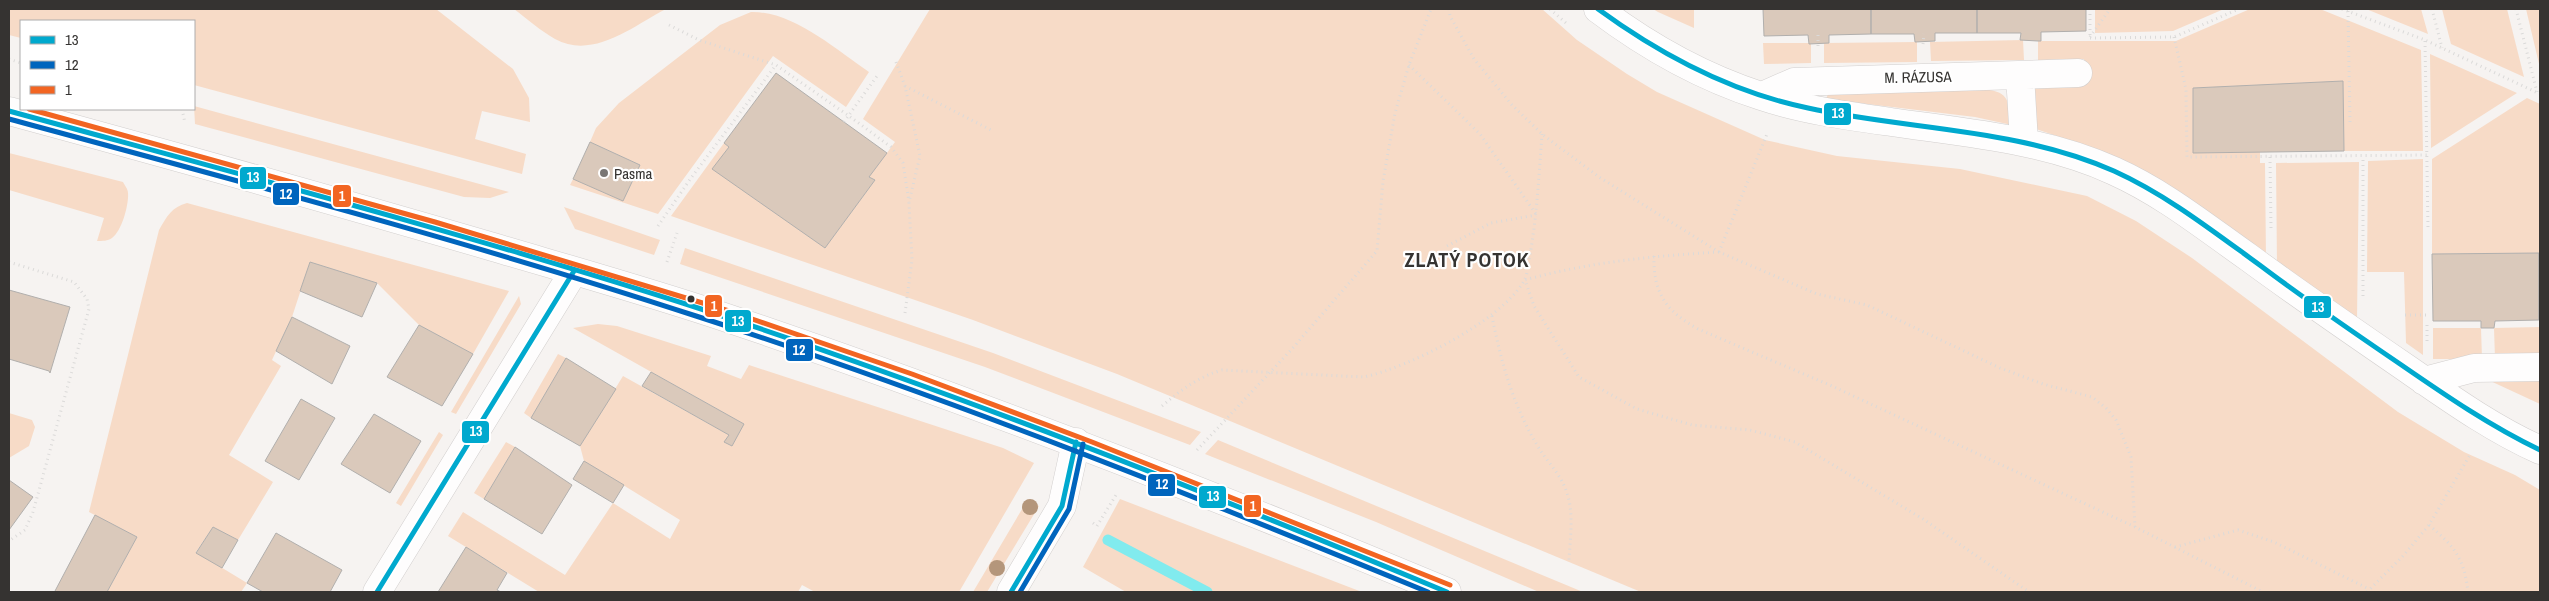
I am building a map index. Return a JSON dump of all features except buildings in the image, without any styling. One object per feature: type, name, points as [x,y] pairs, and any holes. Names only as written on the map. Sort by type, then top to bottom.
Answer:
[{"type":"street","points":[[1598,9],[1661,51],[1697,70],[1762,96],[1828,111],[2024,142],[2110,169],[2145,186],[2174,204],[2363,339],[2495,428],[2540,450]]},
{"type":"street","name":"M. RÁZUSA","points":[[1762,96],[1794,82],[2078,73]]},
{"type":"street","points":[[2020,75],[2024,142]]},
{"type":"street","points":[[9,111],[574,271],[734,320],[1076,442],[1447,592]]},
{"type":"street","points":[[376,592],[574,271]]},
{"type":"street","points":[[2424,380],[2474,368],[2540,367]]},
{"type":"street","points":[[1011,592],[1062,506],[1076,442]]},
{"type":"path","points":[[1197,450],[1269,373],[1377,251],[1383,181],[1394,114],[1409,64],[1431,9]]},
{"type":"path","points":[[1448,9],[1474,59],[1512,105],[1542,134],[1599,177],[1719,252],[1817,294],[1867,305],[2000,368],[2043,384],[2092,397],[2106,408],[2116,420],[2130,457],[2134,476],[2135,526]]},
{"type":"path","points":[[1550,9],[1569,26]]},
{"type":"path","points":[[2090,9],[2090,38]]},
{"type":"path","points":[[2090,38],[2110,9]]},
{"type":"path","points":[[2090,38],[2174,37],[2239,9]]},
{"type":"path","points":[[2342,9],[2425,40],[2538,93]]},
{"type":"path","points":[[2432,9],[2442,49]]},
{"type":"path","points":[[2516,9],[2538,93]]},
{"type":"path","points":[[2348,11],[2350,123]]},
{"type":"path","points":[[669,25],[699,40],[776,65],[891,147],[903,163],[909,202],[912,260],[905,313]]},
{"type":"path","points":[[1818,34],[1818,43]]},
{"type":"path","points":[[1923,42],[1924,34]]},
{"type":"path","points":[[2174,37],[2186,89],[2187,157],[2427,155]]},
{"type":"path","points":[[2425,40],[2428,230]]},
{"type":"path","points":[[896,62],[905,86],[920,156],[909,202]]},
{"type":"path","points":[[1409,64],[1480,134],[1536,215]]},
{"type":"path","points":[[658,226],[691,178],[776,65]]},
{"type":"path","points":[[844,122],[877,76]]},
{"type":"path","points":[[905,86],[991,130]]},
{"type":"path","points":[[1759,129],[1777,135]]},
{"type":"path","points":[[1719,252],[1768,133]]},
{"type":"path","points":[[1542,134],[1536,215],[1525,280],[1534,306],[1579,377],[1637,409],[1692,426],[1750,430],[1795,442],[1923,519],[2029,592]]},
{"type":"path","points":[[2363,156],[2363,339]]},
{"type":"path","points":[[2270,157],[2271,200]]},
{"type":"path","points":[[1447,246],[1491,223],[1536,215]]},
{"type":"path","points":[[667,262],[677,233]]},
{"type":"path","points":[[1162,406],[1185,386],[1205,375],[1222,370],[1364,377],[1385,372],[1410,363],[1492,316],[1525,280],[1587,265],[1654,256],[1719,252]]},
{"type":"path","points":[[1654,256],[1658,285],[1666,307],[1680,320],[1832,386],[2135,526],[2263,592]]},
{"type":"path","points":[[9,262],[74,282],[87,299],[88,309],[33,512],[25,530],[9,541]]},
{"type":"path","points":[[2405,315],[2427,315]]},
{"type":"path","points":[[1492,316],[1501,362],[1517,407],[1537,446],[1558,472],[1567,492],[1571,511],[1569,561]]},
{"type":"path","points":[[2174,547],[2238,530],[2274,542],[2368,591],[2403,556],[2429,525],[2474,449]]},
{"type":"path","points":[[1085,519],[1097,526],[1119,490]]},
{"type":"path","points":[[2429,525],[2452,544],[2464,565],[2468,592]]},
{"type":"shaded area","points":[[9,9],[436,9],[513,69],[529,98],[530,122],[482,111],[475,139],[526,154],[522,174],[195,85],[195,20],[20,20],[20,38],[9,35]]},
{"type":"shaded area","points":[[514,9],[666,9],[626,32],[598,43],[584,46],[569,44],[555,39]]},
{"type":"shaded area","points":[[930,9],[1542,9],[1577,40],[1657,92],[1765,140],[1837,156],[1960,169],[2087,196],[2136,221],[2192,258],[2398,412],[2464,452],[2515,475],[2540,490],[2540,592],[1641,592],[1117,374],[973,320],[671,216],[724,143],[729,147],[713,169],[825,248],[875,180],[869,177],[895,142],[863,119]]},
{"type":"shaded area","points":[[1653,9],[1694,9],[1694,28],[1658,12]]},
{"type":"shaded area","points":[[2095,9],[2224,9],[2173,31],[2095,33]]},
{"type":"shaded area","points":[[2250,9],[2320,9],[2421,50],[2423,151],[2344,151],[2343,82],[2193,88],[2193,153],[2260,152],[2260,163],[2265,163],[2266,259],[2208,212],[2162,181],[2106,154],[2036,129],[2035,87],[2084,86],[2084,59],[2038,60],[2038,41],[2176,41]]},
{"type":"shaded area","points":[[2366,9],[2421,9],[2428,34]]},
{"type":"shaded area","points":[[2442,9],[2507,9],[2524,77],[2451,44]]},
{"type":"shaded area","points":[[2526,9],[2540,9],[2540,68]]},
{"type":"shaded area","points":[[751,12],[767,13],[798,24],[869,72],[846,107],[773,56],[658,214],[570,185],[573,179],[623,201],[640,165],[590,142],[596,128],[619,103],[720,25]]},
{"type":"shaded area","points":[[2023,40],[2024,60],[1931,61],[1930,42]]},
{"type":"shaded area","points":[[1917,42],[1917,62],[1824,63],[1824,43]]},
{"type":"shaded area","points":[[1763,43],[1811,43],[1811,63],[1764,64]]},
{"type":"shaded area","points":[[2430,54],[2517,93],[2431,148]]},
{"type":"shaded area","points":[[1980,89],[2002,94],[2008,102],[2012,125],[1975,117],[1826,99],[1828,94]]},
{"type":"shaded area","points":[[2527,98],[2540,104],[2540,253],[2432,254],[2432,159]]},
{"type":"shaded area","points":[[195,106],[509,192],[490,198],[464,197],[195,124]]},
{"type":"shaded area","points":[[9,153],[123,182],[128,192],[128,198],[122,224],[116,235],[109,240],[97,241],[104,218],[9,190]]},
{"type":"shaded area","points":[[2423,159],[2423,355],[2406,343],[2404,272],[2367,272],[2368,161]]},
{"type":"shaded area","points":[[2359,162],[2357,320],[2277,266],[2276,163]]},
{"type":"shaded area","points":[[187,203],[509,291],[473,354],[419,325],[377,283],[310,262],[292,317],[272,360],[281,366],[229,455],[273,482],[238,540],[213,527],[196,552],[247,583],[241,592],[107,592],[137,537],[89,512],[159,230],[170,213],[177,207]]},
{"type":"shaded area","points":[[564,207],[660,240],[654,255],[575,229]]},
{"type":"shaded area","points":[[685,248],[993,353],[1201,432],[1190,445],[985,367],[680,264]]},
{"type":"shaded area","points":[[519,296],[521,304],[456,414],[451,412]]},
{"type":"shaded area","points":[[598,324],[617,326],[711,356],[707,366],[741,379],[749,365],[1003,448],[1034,463],[959,592],[815,592],[802,585],[798,592],[539,592],[448,536],[463,512],[565,575],[613,503],[670,539],[680,520],[584,461],[580,446],[623,376],[729,435],[725,442],[732,446],[744,424],[573,328]]},
{"type":"shaded area","points":[[2540,327],[2540,358],[2495,359],[2494,328]]},
{"type":"shaded area","points":[[2433,328],[2481,328],[2482,359],[2433,359]]},
{"type":"shaded area","points":[[558,354],[566,358],[531,418],[524,413]]},
{"type":"shaded area","points":[[2540,378],[2540,404],[2486,379]]},
{"type":"shaded area","points":[[9,413],[32,420],[35,427],[29,446],[9,458]]},
{"type":"shaded area","points":[[439,432],[443,435],[401,506],[396,503]]},
{"type":"shaded area","points":[[1218,440],[1583,592],[1539,592],[1376,522],[1205,454]]},
{"type":"shaded area","points":[[506,442],[515,447],[484,499],[474,493]]},
{"type":"shaded area","points":[[1028,499],[1039,506],[987,592],[973,592]]},
{"type":"shaded area","points":[[1120,499],[1362,592],[1126,592],[1083,567]]},
{"type":"waterway","points":[[1108,540],[1207,592]]},
{"type":"transit line","name":"13","points":[[1598,9],[1646,42],[1697,70],[1724,82],[1779,101],[1846,115],[2001,138],[2077,157],[2114,171],[2153,191],[2190,215],[2330,316],[2451,399],[2503,431],[2540,450]]},
{"type":"transit line","name":"1","points":[[33,110],[435,222],[729,311],[912,374],[1092,442],[1450,585]]},
{"type":"transit line","name":"13","points":[[9,111],[441,230],[698,308],[982,407],[1169,479],[1447,592]]},
{"type":"transit line","name":"12","points":[[9,119],[440,237],[696,316],[973,412],[1156,482],[1428,592]]},
{"type":"transit line","name":"13","points":[[377,592],[574,271]]},
{"type":"transit line","name":"13","points":[[1011,592],[1062,506],[1076,442]]},
{"type":"transit line","name":"12","points":[[1020,592],[1069,509],[1083,444]]},
{"type":"place","name":"Pasma","points":[[604,173]]},
{"type":"district","name":"ZLATÝ POTOK","points":[[1467,259]]}]
